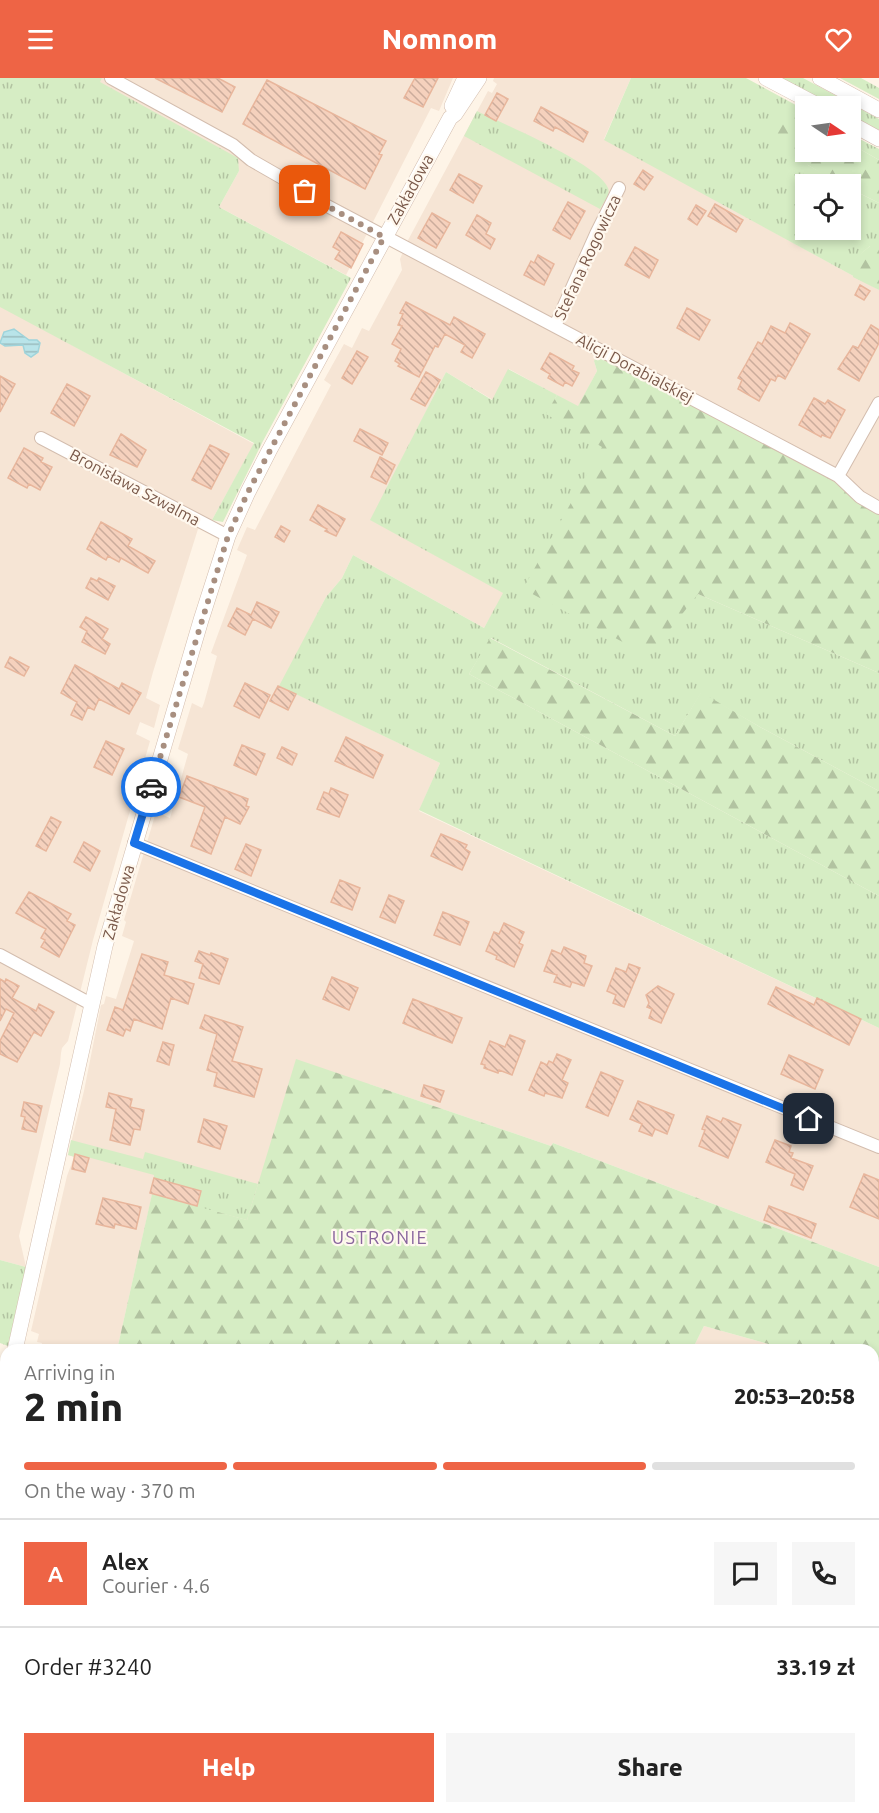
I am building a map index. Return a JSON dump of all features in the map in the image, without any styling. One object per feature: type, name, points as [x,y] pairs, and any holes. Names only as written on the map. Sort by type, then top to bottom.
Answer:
[{"type":"street","name":"Alicji Dorabialskiej","points":[[111,78],[233,145],[250,160],[305,191],[316,200],[838,476],[879,508]]},
{"type":"street","name":"Zakładowa","points":[[450,118],[450,111],[465,78]]},
{"type":"street","name":"Zakładowa","points":[[16,1344],[91,1004],[134,843],[228,536],[248,492],[384,237],[450,118],[479,78]]},
{"type":"street","points":[[766,78],[800,96]]},
{"type":"street","points":[[820,78],[879,110]]},
{"type":"street","points":[[861,129],[879,139]]},
{"type":"street","name":"Stefana Rogowicza","points":[[555,326],[619,188]]},
{"type":"street","points":[[838,476],[879,403]]},
{"type":"street","name":"Bronisława Szwalma","points":[[41,438],[228,536]]},
{"type":"street","points":[[134,843],[879,1147]]},
{"type":"street","points":[[0,956],[91,1004]]},
{"type":"shaded area","points":[[102,78],[453,78],[439,111],[431,108],[346,275],[219,207],[239,171],[99,82]]},
{"type":"shaded area","points":[[494,78],[631,78],[604,139],[879,290],[879,513],[594,361],[597,371],[578,407],[509,369],[493,400],[446,372],[371,520],[504,593],[484,628],[353,555],[342,578],[326,597],[280,686],[440,763],[419,811],[879,1028],[879,1267],[553,1143],[551,1146],[369,1084],[247,1220],[152,1195],[118,1344],[42,1344],[37,1342],[39,1334],[31,1331],[67,1176],[74,1157],[68,1155],[84,1091],[101,1005],[104,1004],[106,996],[116,999],[134,941],[122,936],[126,922],[124,920],[156,812],[170,818],[188,754],[178,749],[192,703],[202,708],[204,703],[217,656],[211,653],[247,555],[237,550],[247,527],[255,530],[331,385],[324,380],[344,344],[352,348],[362,328],[369,331],[402,270],[400,259],[407,242],[488,91],[492,93],[497,84],[493,81]]},
{"type":"shaded area","points":[[0,306],[254,444],[212,520],[198,529],[153,672],[146,698],[160,705],[154,728],[140,722],[136,734],[150,741],[93,940],[68,1041],[62,1048],[19,1236],[26,1267],[0,1260]]},
{"type":"shaded area","points":[[704,1326],[768,1344],[695,1344]]},
{"type":"green space","points":[[0,78],[102,78],[100,82],[238,158],[239,171],[219,207],[351,278],[263,441],[223,522],[212,520],[254,443],[0,307]]},
{"type":"green space","points":[[631,78],[746,78],[795,105],[795,114],[782,107],[795,136],[795,162],[807,162],[824,174],[795,174],[795,240],[861,240],[861,194],[879,203],[879,246],[870,246],[853,261],[854,276],[604,140]]},
{"type":"green space","points":[[782,78],[803,78],[836,96],[816,96]]},
{"type":"green space","points":[[840,78],[861,78],[879,88],[879,99]]},
{"type":"green space","points":[[782,106],[795,114],[795,159],[773,148],[766,134]]},
{"type":"green space","points":[[861,109],[879,119],[879,130],[861,120]]},
{"type":"green space","points":[[477,111],[569,157],[601,178],[609,191],[600,209],[464,136]]},
{"type":"green space","points":[[861,140],[879,149],[879,160],[861,150]]},
{"type":"green space","points":[[861,150],[879,160],[879,203],[861,194],[861,174],[822,174],[802,162],[861,162]]},
{"type":"green space","points":[[870,246],[879,246],[879,290],[853,277],[853,260]]},
{"type":"green space","points":[[597,356],[818,470],[879,513],[879,673],[698,594],[649,656],[523,589],[602,447],[546,414],[557,395],[578,406],[597,371],[594,361]]},
{"type":"green space","points":[[508,369],[557,395],[547,414],[602,446],[698,594],[879,673],[879,791],[701,693],[675,736],[491,638],[469,674],[879,896],[879,1028],[419,810],[440,763],[279,686],[326,597],[342,578],[353,555],[484,628],[503,593],[370,520],[446,372],[492,400]]},
{"type":"green space","points":[[490,638],[675,736],[701,692],[760,727],[879,791],[879,896],[469,674]]},
{"type":"green space","points":[[296,1059],[551,1146],[553,1143],[879,1267],[879,1344],[768,1344],[704,1326],[695,1344],[118,1344],[152,1194],[247,1220]]},
{"type":"green space","points":[[71,1140],[143,1159],[145,1152],[258,1184],[247,1220],[197,1207],[200,1191],[154,1178],[154,1175],[76,1154],[75,1157],[68,1155]]},
{"type":"green space","points":[[0,1260],[26,1267],[8,1344],[0,1343]]},
{"type":"water","points":[[14,329],[29,340],[37,340],[40,343],[38,352],[31,357],[25,353],[23,345],[5,346],[0,343],[4,332]]},
{"type":"building","points":[[155,78],[218,78],[235,87],[222,112]]},
{"type":"building","points":[[415,78],[438,78],[423,107],[404,98]]},
{"type":"building","points":[[267,80],[386,141],[379,154],[382,155],[365,189],[243,124]]},
{"type":"building","points":[[497,93],[508,99],[496,121],[485,115]]},
{"type":"building","points":[[541,107],[588,132],[583,142],[555,127],[553,131],[534,121]]},
{"type":"building","points":[[643,170],[653,177],[644,190],[634,184]]},
{"type":"building","points":[[459,174],[482,186],[473,203],[450,190]]},
{"type":"building","points":[[568,202],[585,211],[570,239],[553,230]]},
{"type":"building","points":[[715,204],[743,220],[736,232],[708,216]]},
{"type":"building","points":[[696,205],[706,211],[697,225],[688,219]]},
{"type":"building","points":[[432,213],[450,223],[436,248],[418,238]]},
{"type":"building","points":[[477,215],[491,223],[486,234],[495,239],[490,249],[466,235]]},
{"type":"building","points":[[341,232],[363,244],[351,268],[335,259],[340,251],[333,247]]},
{"type":"building","points":[[635,247],[658,260],[649,278],[625,265]]},
{"type":"building","points":[[538,255],[554,264],[544,285],[524,275],[531,261],[534,263]]},
{"type":"building","points":[[860,285],[870,291],[864,300],[855,295]]},
{"type":"building","points":[[406,302],[450,325],[454,317],[485,334],[472,358],[461,352],[465,345],[445,334],[438,347],[435,346],[419,377],[398,366],[400,364],[395,361],[401,349],[392,344],[402,326],[398,325],[403,314],[400,313]]},
{"type":"building","points":[[687,308],[710,320],[699,340],[677,328]]},
{"type":"building","points":[[790,323],[810,334],[785,379],[778,375],[775,381],[771,379],[759,401],[738,389],[742,380],[738,378],[758,342],[762,344],[771,326],[785,333]]},
{"type":"building","points":[[871,325],[879,330],[879,343],[859,381],[838,369],[853,346],[858,348]]},
{"type":"building","points":[[357,351],[368,357],[352,384],[342,378]]},
{"type":"building","points":[[550,353],[574,366],[572,370],[579,373],[572,386],[565,382],[563,386],[548,378],[550,374],[541,369]]},
{"type":"building","points":[[426,372],[440,380],[425,406],[411,399]]},
{"type":"building","points":[[0,376],[15,384],[0,412]]},
{"type":"building","points":[[67,384],[90,396],[74,426],[51,413]]},
{"type":"building","points":[[814,398],[825,404],[828,400],[845,410],[830,438],[822,435],[821,437],[799,425]]},
{"type":"building","points":[[360,429],[388,443],[382,455],[354,441]]},
{"type":"building","points":[[121,434],[146,450],[137,467],[110,455]]},
{"type":"building","points":[[210,445],[229,454],[211,489],[192,480]]},
{"type":"building","points":[[24,448],[43,458],[41,462],[52,467],[40,490],[29,484],[27,488],[8,478]]},
{"type":"building","points":[[380,457],[395,465],[386,484],[371,477]]},
{"type":"building","points":[[318,505],[345,519],[336,536],[310,520]]},
{"type":"building","points":[[101,522],[132,539],[128,546],[155,561],[148,573],[121,558],[119,562],[108,556],[106,560],[87,549]]},
{"type":"building","points":[[281,526],[290,531],[284,542],[275,537]]},
{"type":"building","points":[[91,578],[97,581],[99,578],[115,586],[108,600],[86,588]]},
{"type":"building","points":[[257,602],[279,612],[271,628],[253,619],[245,635],[228,626],[237,608],[251,615]]},
{"type":"building","points":[[86,617],[108,629],[102,639],[110,644],[105,654],[82,642],[87,631],[80,627]]},
{"type":"building","points":[[10,657],[29,667],[24,676],[5,667]]},
{"type":"building","points":[[75,665],[119,689],[122,683],[141,693],[129,714],[99,699],[94,710],[88,707],[82,720],[71,715],[77,702],[61,693]]},
{"type":"building","points":[[245,683],[270,695],[259,718],[234,706]]},
{"type":"building","points":[[278,686],[296,694],[288,710],[270,701]]},
{"type":"building","points":[[346,737],[383,755],[373,778],[335,761]]},
{"type":"building","points":[[106,741],[124,749],[112,775],[94,767]]},
{"type":"building","points":[[242,745],[265,754],[256,775],[234,765]]},
{"type":"building","points":[[282,747],[297,754],[292,765],[277,758]]},
{"type":"building","points":[[187,776],[248,799],[246,806],[249,807],[240,824],[225,817],[211,854],[191,846],[205,807],[179,797]]},
{"type":"building","points":[[331,788],[348,795],[339,817],[317,809],[324,792],[329,794]]},
{"type":"building","points":[[51,817],[61,822],[46,851],[36,846]]},
{"type":"building","points":[[441,834],[467,845],[465,849],[470,852],[462,870],[431,856]]},
{"type":"building","points":[[84,842],[100,851],[90,871],[74,862]]},
{"type":"building","points":[[246,844],[261,850],[251,876],[235,869]]},
{"type":"building","points":[[340,880],[360,888],[352,910],[331,902]]},
{"type":"building","points":[[29,892],[71,914],[67,921],[75,925],[59,957],[41,947],[45,940],[41,938],[46,929],[16,913]]},
{"type":"building","points":[[389,895],[404,901],[395,923],[380,917]]},
{"type":"building","points":[[443,912],[469,922],[460,945],[434,935]]},
{"type":"building","points":[[504,923],[524,932],[519,943],[523,945],[514,967],[496,959],[497,956],[486,951],[494,932],[499,934]]},
{"type":"building","points":[[564,947],[586,956],[584,963],[592,966],[584,986],[572,982],[570,987],[554,982],[557,975],[544,971],[552,950],[561,954]]},
{"type":"building","points":[[199,951],[228,959],[219,984],[199,978],[203,964],[195,961]]},
{"type":"building","points":[[142,954],[168,962],[164,975],[194,984],[188,1004],[171,998],[162,1029],[134,1019],[130,1031],[126,1029],[123,1036],[107,1030],[115,1007],[123,1010]]},
{"type":"building","points":[[629,964],[640,968],[624,1007],[613,1003],[616,995],[607,991],[616,968],[626,972]]},
{"type":"building","points":[[332,977],[358,988],[349,1010],[323,999]]},
{"type":"building","points":[[0,979],[5,982],[6,979],[19,986],[12,998],[36,1011],[39,1004],[54,1012],[41,1036],[34,1032],[17,1062],[0,1054],[0,1041],[14,1013],[6,1009],[0,1021]]},
{"type":"building","points":[[658,986],[674,994],[661,1023],[649,1018],[652,1009],[647,1007],[649,1003],[646,995]]},
{"type":"building","points":[[776,987],[814,1005],[817,998],[861,1019],[849,1045],[768,1004]]},
{"type":"building","points":[[413,999],[462,1018],[452,1043],[403,1023]]},
{"type":"building","points":[[205,1015],[243,1027],[232,1061],[262,1069],[254,1097],[214,1086],[217,1073],[207,1070],[217,1034],[200,1028]]},
{"type":"building","points":[[510,1035],[525,1041],[512,1075],[484,1068],[485,1065],[481,1064],[490,1041],[505,1047]]},
{"type":"building","points":[[163,1042],[174,1045],[169,1065],[157,1061]]},
{"type":"building","points":[[557,1054],[571,1060],[562,1080],[568,1083],[562,1098],[545,1093],[544,1096],[529,1090],[541,1062],[547,1065],[549,1061],[553,1063]]},
{"type":"building","points":[[789,1055],[823,1070],[815,1089],[781,1074]]},
{"type":"building","points":[[601,1072],[623,1081],[608,1116],[586,1107]]},
{"type":"building","points":[[424,1085],[444,1091],[440,1102],[421,1096]]},
{"type":"building","points":[[109,1093],[132,1099],[130,1107],[144,1110],[140,1130],[134,1129],[130,1145],[110,1140],[116,1109],[106,1107]]},
{"type":"building","points":[[638,1101],[674,1115],[667,1134],[655,1129],[652,1136],[639,1131],[642,1124],[630,1119]]},
{"type":"building","points":[[24,1102],[42,1106],[36,1132],[22,1129],[25,1117],[21,1116]]},
{"type":"building","points":[[707,1116],[721,1122],[723,1118],[741,1125],[728,1158],[699,1146]]},
{"type":"building","points":[[204,1119],[227,1126],[220,1149],[198,1142]]},
{"type":"building","points":[[775,1140],[791,1146],[789,1152],[793,1153],[791,1158],[813,1166],[803,1190],[791,1185],[795,1174],[766,1162]]},
{"type":"building","points":[[75,1154],[89,1158],[85,1172],[72,1169]]},
{"type":"building","points":[[864,1174],[879,1180],[879,1219],[850,1207]]},
{"type":"building","points":[[154,1178],[201,1191],[197,1206],[150,1193]]},
{"type":"building","points":[[103,1198],[141,1207],[136,1229],[115,1224],[114,1228],[96,1224]]},
{"type":"building","points":[[769,1206],[816,1224],[811,1238],[764,1220]]},
{"type":"way so far","points":[[151,787],[228,536],[248,492],[384,237],[316,200],[305,191]]},
{"type":"district","name":"USTRONIE","points":[[380,1237]]},
{"type":"route","points":[[151,787],[134,843],[809,1119]]}]
